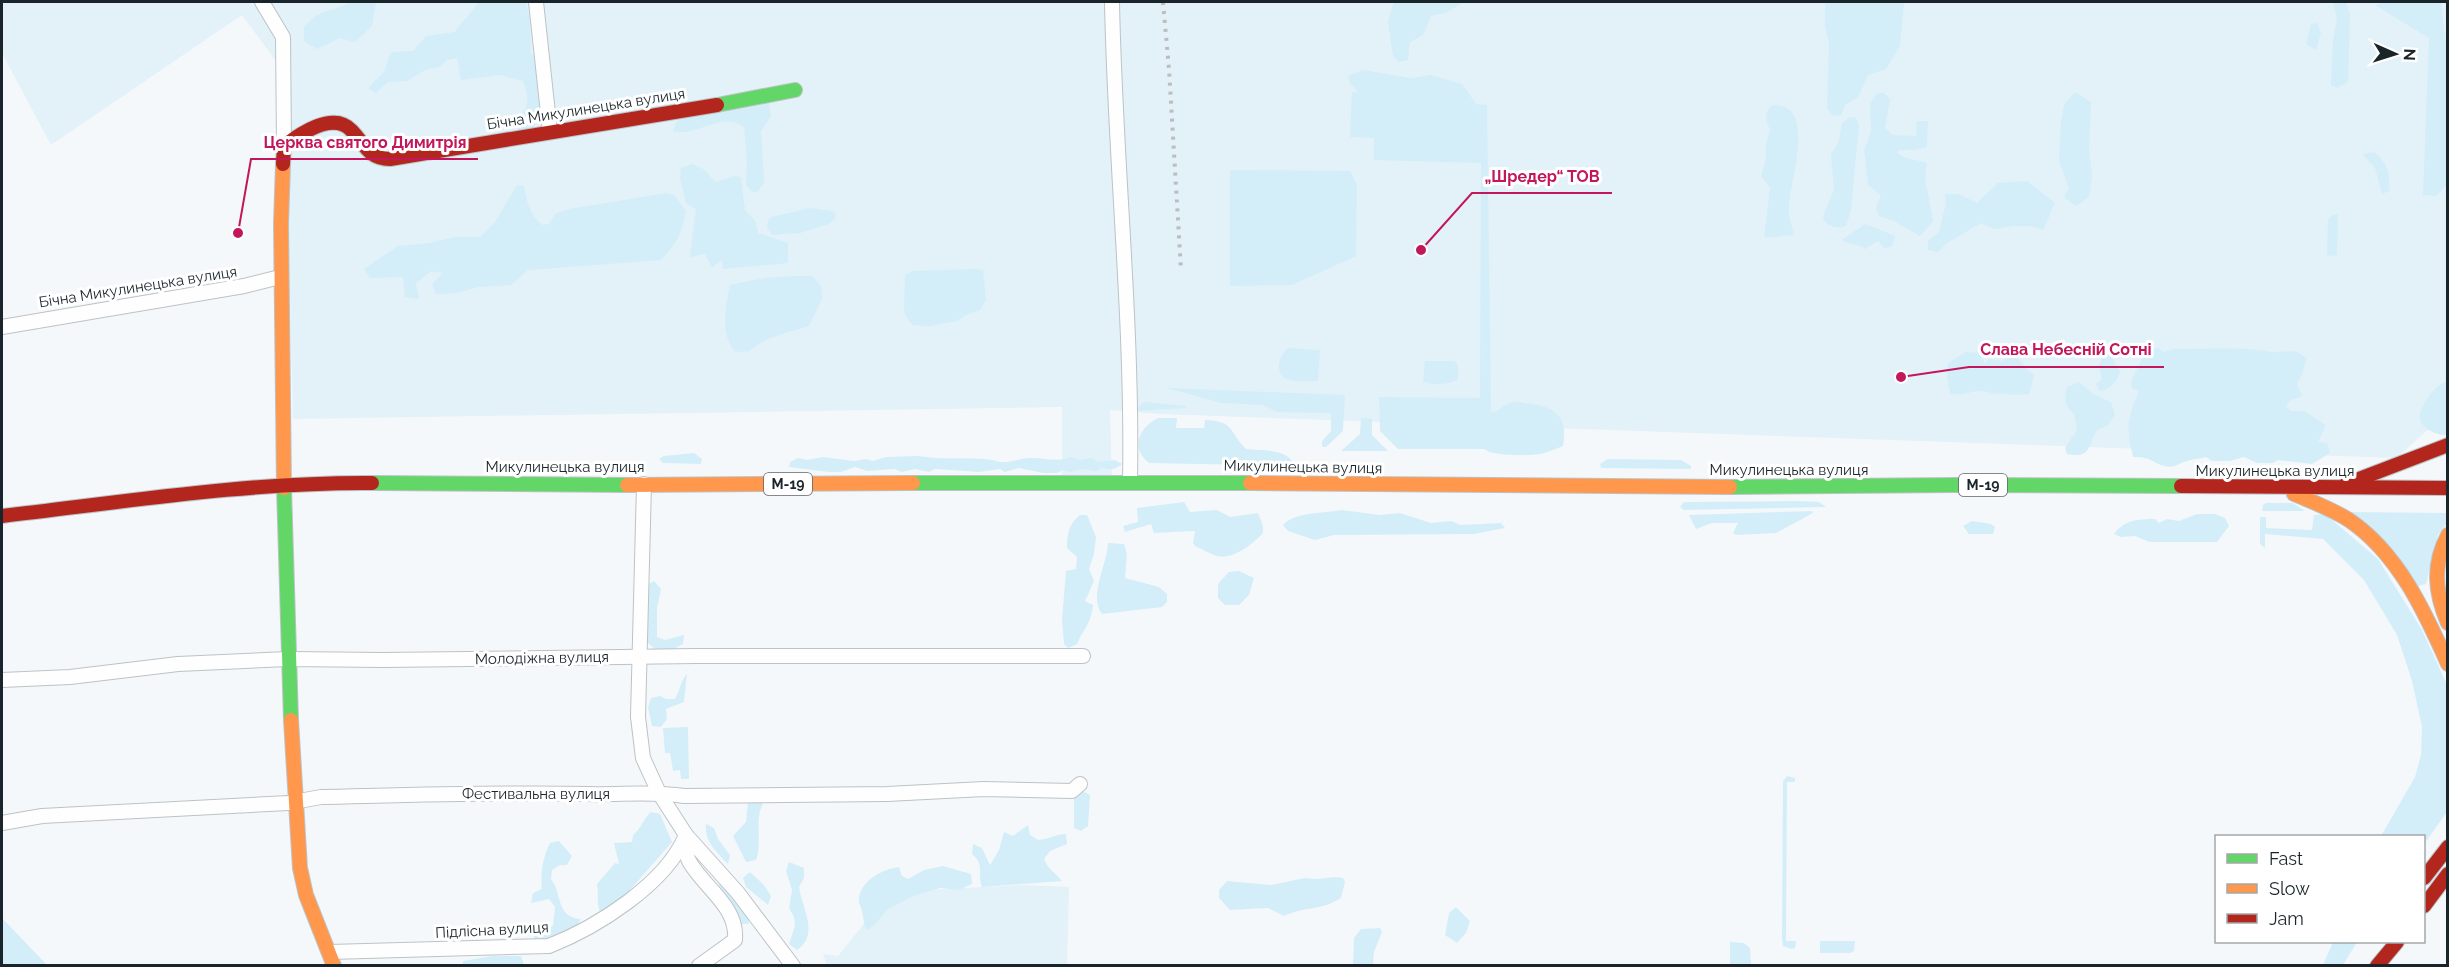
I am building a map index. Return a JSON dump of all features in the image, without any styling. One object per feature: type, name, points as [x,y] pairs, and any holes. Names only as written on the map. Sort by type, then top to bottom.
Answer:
[{"type":"main road","name":"Бічна Микулинецька вулиця","points":[[284,146],[295,137],[325,124],[339,122],[347,126],[366,152],[376,158],[389,160],[465,145],[680,112],[795,90]]},
{"type":"main road","points":[[284,146],[280,277],[284,488]]},
{"type":"main road","points":[[2334,489],[2448,445]]},
{"type":"main road","name":"Микулинецька вулиця","points":[[2,516],[180,495],[357,483],[1130,482],[1644,488],[1955,485],[2448,488]]},
{"type":"main road","name":"Підлісна вулиця","points":[[284,488],[288,659],[300,868],[306,894],[331,959]]},
{"type":"main road","name":"М-19","points":[[2280,488],[2334,511],[2363,531],[2400,573],[2413,593],[2448,664]]},
{"type":"main road","points":[[2448,535],[2439,550],[2436,566],[2436,592],[2448,623]]},
{"type":"main road","points":[[2425,877],[2448,847]]},
{"type":"main road","points":[[2425,905],[2448,874]]},
{"type":"main road","points":[[2377,966],[2396,943]]},
{"type":"main road","points":[[2365,966],[2373,950]]},
{"type":"street","points":[[262,2],[284,37],[284,146]]},
{"type":"street","points":[[536,2],[550,132]]},
{"type":"street","points":[[1112,2],[1130,392],[1130,482]]},
{"type":"street","name":"Бічна Микулинецька вулиця","points":[[2,327],[244,286],[280,277]]},
{"type":"street","points":[[644,484],[638,717],[643,758],[659,792],[686,835],[738,893],[787,954],[793,966]]},
{"type":"street","name":"Молодіжна вулиця","points":[[2,680],[70,677],[178,664],[288,659],[1083,656]]},
{"type":"street","name":"Фестивальна вулиця","points":[[2,823],[42,816],[296,801],[321,797],[659,792],[696,796],[887,794],[984,789],[1076,788]]},
{"type":"street","points":[[686,835],[688,859],[730,912],[736,927],[735,940],[699,966]]},
{"type":"street","name":"Підлісна вулиця","points":[[331,959],[549,946],[614,911],[635,896],[673,859],[686,835]]},
{"type":"shaded area","points":[[2,2],[2447,2],[2447,413],[2396,458],[1160,414],[1110,410],[1112,489],[1062,488],[1062,407],[293,419],[284,72],[242,15],[51,145],[2,53]]},
{"type":"shaded area","points":[[350,2],[376,2],[372,26],[355,42],[340,38],[317,49],[304,41],[304,27],[310,21],[321,13]]},
{"type":"shaded area","points":[[478,2],[526,2],[530,21],[531,53],[540,62],[548,113],[535,122],[534,129],[518,131],[514,122],[526,108],[527,94],[523,81],[501,75],[461,80],[457,58],[447,60],[440,67],[427,69],[407,81],[388,82],[376,93],[369,89],[383,73],[392,52],[413,51],[426,36],[455,32]]},
{"type":"shaded area","points":[[1394,2],[1464,2],[1445,13],[1431,16],[1423,35],[1410,42],[1408,60],[1399,62],[1393,56],[1388,21]]},
{"type":"shaded area","points":[[1825,2],[1904,3],[1900,46],[1886,69],[1868,75],[1858,97],[1845,105],[1841,115],[1833,116],[1827,108],[1829,43],[1825,27]]},
{"type":"shaded area","points":[[2333,2],[2346,2],[2350,15],[2348,82],[2337,88],[2331,85],[2333,40],[2337,19]]},
{"type":"shaded area","points":[[2385,2],[2441,2],[2448,57],[2448,184],[2436,196],[2423,195],[2429,38],[2375,5]]},
{"type":"shaded area","points":[[2317,23],[2321,33],[2316,50],[2306,44],[2311,24]]},
{"type":"shaded area","points":[[1363,70],[1410,78],[1431,75],[1462,84],[1476,104],[1487,105],[1491,412],[1514,402],[1548,408],[1559,416],[1562,422],[1563,446],[1543,453],[1527,455],[1502,454],[1484,449],[1398,449],[1380,431],[1379,397],[1480,398],[1481,163],[1374,160],[1374,138],[1350,137],[1352,92],[1358,92],[1350,83],[1348,76]]},
{"type":"shaded area","points":[[2075,92],[2091,102],[2089,148],[2092,176],[2089,197],[2076,206],[2064,197],[2069,188],[2059,161],[2064,105]]},
{"type":"shaded area","points":[[1877,93],[1884,93],[1890,99],[1885,128],[1892,135],[1916,136],[1917,121],[1928,121],[1927,147],[1899,150],[1897,153],[1927,163],[1925,178],[1933,221],[1920,236],[1894,221],[1879,216],[1876,209],[1881,195],[1868,185],[1864,150],[1871,132],[1870,104]]},
{"type":"shaded area","points":[[769,103],[771,116],[761,131],[764,183],[757,192],[752,192],[746,185],[747,160],[744,127],[727,121],[691,131],[673,131],[676,122],[688,113]]},
{"type":"shaded area","points":[[1771,106],[1786,107],[1794,116],[1798,129],[1789,210],[1794,235],[1764,238],[1770,187],[1761,176],[1770,130],[1767,115]]},
{"type":"shaded area","points":[[1850,117],[1856,118],[1859,125],[1851,210],[1846,226],[1835,227],[1826,223],[1823,216],[1834,190],[1831,155],[1839,141],[1842,123]]},
{"type":"shaded area","points":[[2374,152],[2385,164],[2389,174],[2389,191],[2382,194],[2375,168],[2363,154]]},
{"type":"shaded area","points":[[693,164],[705,170],[715,182],[735,176],[741,177],[745,210],[756,222],[758,233],[788,243],[788,263],[723,269],[722,260],[712,267],[705,254],[690,257],[696,209],[686,203],[680,179],[681,168]]},
{"type":"shaded area","points":[[1230,170],[1350,171],[1357,185],[1356,256],[1292,285],[1230,286]]},
{"type":"shaded area","points":[[2027,181],[2055,203],[2043,230],[2031,226],[1994,229],[1981,223],[1947,243],[1938,252],[1928,250],[1928,241],[1939,232],[1946,203],[1945,194],[1959,194],[1977,203],[1998,183]]},
{"type":"shaded area","points":[[517,185],[524,186],[529,207],[534,217],[542,225],[549,224],[555,214],[569,209],[667,193],[674,195],[686,211],[683,226],[671,249],[661,260],[528,270],[511,285],[479,287],[456,293],[436,294],[432,284],[443,273],[431,271],[416,283],[419,299],[405,297],[403,277],[370,278],[364,269],[398,246],[429,243],[455,237],[480,237],[495,222]]},
{"type":"shaded area","points":[[810,208],[832,211],[836,215],[831,223],[800,233],[772,235],[767,228],[768,220],[772,217]]},
{"type":"shaded area","points":[[2338,214],[2337,255],[2327,256],[2328,220],[2331,216]]},
{"type":"shaded area","points":[[1865,224],[1895,236],[1892,246],[1885,249],[1878,241],[1865,249],[1842,240]]},
{"type":"shaded area","points":[[983,270],[986,300],[980,310],[957,321],[930,326],[913,325],[908,320],[904,312],[905,275],[913,271]]},
{"type":"shaded area","points":[[812,276],[821,286],[822,299],[809,326],[770,338],[749,351],[736,352],[727,337],[725,320],[730,285],[764,278]]},
{"type":"shaded area","points":[[1288,348],[1320,350],[1318,381],[1289,380],[1281,374],[1280,360]]},
{"type":"shaded area","points":[[2159,348],[2163,352],[2174,349],[2236,348],[2277,352],[2293,351],[2302,354],[2307,358],[2297,384],[2302,396],[2289,401],[2286,407],[2291,411],[2304,411],[2326,425],[2318,442],[2327,443],[2330,453],[2312,464],[2278,460],[2273,463],[2257,463],[2244,457],[2230,461],[2212,461],[2206,457],[2168,467],[2148,459],[2133,457],[2129,423],[2139,391],[2132,388],[2131,381],[2146,350]]},
{"type":"shaded area","points":[[1966,352],[1978,353],[1985,363],[1989,359],[2002,361],[2014,355],[2034,375],[2029,394],[2010,395],[1980,391],[1950,393],[1947,377],[1948,363]]},
{"type":"shaded area","points":[[2110,354],[2120,372],[2112,385],[2099,391],[2096,384],[2102,379],[2099,366],[2103,355]]},
{"type":"shaded area","points":[[1425,361],[1454,361],[1458,365],[1458,379],[1441,384],[1423,381]]},
{"type":"shaded area","points":[[2447,381],[2447,435],[2443,435],[2425,427],[2420,414],[2430,394]]},
{"type":"shaded area","points":[[2079,382],[2093,394],[2111,402],[2115,414],[2108,425],[2097,430],[2088,450],[2075,455],[2067,454],[2065,448],[2077,430],[2074,414],[2068,408],[2065,395],[2067,387]]},
{"type":"shaded area","points":[[1167,388],[1345,395],[1343,431],[1326,447],[1322,447],[1322,441],[1331,431],[1331,413],[1277,412],[1263,405],[1221,403]]},
{"type":"shaded area","points":[[1145,402],[1185,406],[1186,408],[1137,411]]},
{"type":"shaded area","points":[[1158,418],[1177,418],[1176,428],[1204,428],[1205,420],[1222,422],[1230,428],[1246,449],[1281,453],[1292,460],[1295,466],[1149,463],[1140,451],[1139,438],[1146,427]]},
{"type":"shaded area","points":[[1361,418],[1372,419],[1372,435],[1388,451],[1341,451],[1360,434]]},
{"type":"shaded area","points":[[694,453],[702,459],[701,464],[663,463],[659,459],[664,456]]},
{"type":"shaded area","points":[[919,456],[1004,462],[1027,458],[1056,460],[1071,457],[1079,460],[1091,458],[1098,462],[1115,460],[1122,464],[1112,469],[1102,467],[1096,471],[1081,469],[1070,472],[1063,470],[1057,473],[1043,473],[1019,468],[1005,472],[1000,469],[979,472],[935,469],[929,472],[915,469],[902,472],[895,469],[867,471],[855,467],[841,472],[829,472],[789,467],[790,462],[798,458],[807,460],[823,457],[873,461],[886,457]]},
{"type":"shaded area","points":[[1608,459],[1681,460],[1691,466],[1691,469],[1601,468],[1600,464]]},
{"type":"shaded area","points":[[1184,502],[1190,512],[1217,510],[1230,517],[1258,513],[1263,533],[1242,550],[1223,557],[1195,546],[1193,543],[1195,531],[1154,533],[1151,524],[1125,532],[1123,526],[1138,522],[1137,508]]},
{"type":"shaded area","points":[[1684,502],[1819,502],[1826,507],[1684,510],[1680,507]]},
{"type":"shaded area","points":[[2266,503],[2293,503],[2305,511],[2262,511]]},
{"type":"shaded area","points":[[1342,510],[1380,515],[1400,513],[1431,523],[1452,521],[1460,525],[1501,523],[1505,528],[1474,534],[1334,535],[1315,540],[1288,531],[1283,525],[1302,515]]},
{"type":"shaded area","points":[[1812,511],[1813,513],[1776,533],[1736,535],[1733,533],[1738,523],[1712,523],[1696,529],[1689,515]]},
{"type":"shaded area","points":[[2349,512],[2447,513],[2447,523],[2438,535],[2426,584],[2418,586]]},
{"type":"shaded area","points":[[2197,514],[2215,514],[2225,518],[2229,526],[2217,542],[2149,542],[2135,536],[2121,537],[2114,534],[2122,526],[2132,521],[2155,519],[2159,523],[2167,519],[2179,521]]},
{"type":"shaded area","points":[[2325,514],[2378,559],[2422,630],[2448,687],[2447,812],[2425,843],[2425,835],[2382,835],[2415,777],[2421,755],[2422,727],[2412,681],[2397,635],[2364,580],[2323,539],[2265,534],[2265,548],[2260,544],[2260,517],[2266,517],[2266,528],[2312,530],[2314,515]]},
{"type":"shaded area","points":[[1080,515],[1087,515],[1096,537],[1089,569],[1094,581],[1085,601],[1093,605],[1089,621],[1077,644],[1068,648],[1064,644],[1062,619],[1066,571],[1076,569],[1077,557],[1067,548],[1067,538],[1071,525]]},
{"type":"shaded area","points":[[1972,521],[1991,524],[1995,527],[1993,534],[1969,534],[1963,526]]},
{"type":"shaded area","points":[[1108,543],[1124,544],[1127,554],[1125,578],[1159,587],[1167,594],[1167,602],[1162,607],[1102,614],[1097,598]]},
{"type":"shaded area","points":[[1239,571],[1254,578],[1249,595],[1239,605],[1225,605],[1218,598],[1218,584],[1229,572]]},
{"type":"shaded area","points":[[654,581],[661,589],[657,608],[657,637],[665,640],[684,635],[683,644],[674,649],[655,649],[648,643],[647,585]]},
{"type":"shaded area","points":[[687,674],[684,702],[666,709],[667,719],[661,727],[652,726],[648,707],[651,698],[660,696],[675,699]]},
{"type":"shaded area","points":[[688,727],[689,779],[681,779],[680,770],[673,771],[670,753],[665,753],[663,728]]},
{"type":"shaded area","points":[[1787,776],[1795,778],[1795,782],[1787,782],[1786,941],[1796,941],[1795,948],[1791,949],[1783,946],[1782,940],[1783,781]]},
{"type":"shaded area","points":[[1079,789],[1090,795],[1088,826],[1081,831],[1074,828],[1074,795]]},
{"type":"shaded area","points":[[756,798],[763,804],[759,816],[758,853],[756,860],[746,862],[733,836],[746,822],[748,802]]},
{"type":"shaded area","points":[[651,812],[660,814],[672,842],[630,890],[632,892],[600,912],[597,884],[615,863],[619,864],[614,843],[632,842],[633,835]]},
{"type":"shaded area","points":[[706,824],[714,828],[718,839],[730,855],[728,864],[709,841]]},
{"type":"shaded area","points":[[1028,825],[1030,835],[1038,840],[1066,834],[1067,844],[1050,851],[1044,859],[1062,881],[982,887],[980,865],[972,854],[973,844],[982,848],[990,865],[999,850],[1004,832],[1013,836]]},
{"type":"shaded area","points":[[559,841],[572,856],[567,865],[560,865],[552,870],[551,879],[563,909],[567,914],[581,919],[576,927],[543,942],[534,939],[535,929],[553,926],[555,907],[549,899],[531,903],[533,893],[542,889],[544,859],[550,843]]},
{"type":"shaded area","points":[[789,862],[804,868],[804,878],[799,887],[809,929],[804,944],[797,950],[789,944],[795,926],[794,917],[789,908],[792,890],[786,871]]},
{"type":"shaded area","points":[[943,866],[971,874],[972,884],[959,890],[940,888],[913,896],[888,909],[867,930],[859,903],[859,896],[866,883],[878,874],[899,867],[902,876],[908,879],[924,870]]},
{"type":"shaded area","points":[[750,872],[764,885],[771,896],[768,905],[746,887],[743,878]]},
{"type":"shaded area","points":[[1305,878],[1343,878],[1345,882],[1341,898],[1326,905],[1284,916],[1268,908],[1230,910],[1219,898],[1219,890],[1227,881],[1271,885]]},
{"type":"shaded area","points":[[719,883],[739,900],[746,911],[749,924],[740,924],[720,892]]},
{"type":"shaded area","points":[[1023,885],[1069,887],[1067,965],[827,966],[823,954],[838,956],[880,904],[926,890]]},
{"type":"shaded area","points":[[1456,907],[1470,921],[1466,933],[1457,943],[1445,935],[1449,913]]},
{"type":"shaded area","points":[[2,918],[47,965],[2,965]]},
{"type":"shaded area","points":[[1380,928],[1382,932],[1374,952],[1373,965],[1353,965],[1354,938],[1361,929]]},
{"type":"shaded area","points":[[1820,941],[1855,941],[1854,951],[1820,953]]},
{"type":"shaded area","points":[[1730,942],[1744,943],[1750,948],[1751,965],[1730,965]]},
{"type":"shaded area","points":[[2333,943],[2356,943],[2343,965],[2323,965]]},
{"type":"shaded area","points":[[492,956],[521,956],[524,965],[463,965],[463,961]]},
{"type":"railway","points":[[1163,2],[1181,270]]},
{"type":"traffic: fast","points":[[717,105],[795,90]]},
{"type":"traffic: fast","points":[[372,483],[627,485]]},
{"type":"traffic: fast","points":[[913,483],[1250,483]]},
{"type":"traffic: fast","points":[[1730,487],[2181,486]]},
{"type":"traffic: fast","points":[[284,488],[291,720]]},
{"type":"traffic: slow","points":[[283,164],[281,224],[284,488]]},
{"type":"traffic: slow","points":[[627,485],[913,483]]},
{"type":"traffic: slow","points":[[1250,483],[1730,487]]},
{"type":"traffic: slow","points":[[2294,494],[2349,520],[2382,549],[2396,566],[2419,604],[2448,664]]},
{"type":"traffic: slow","points":[[2448,535],[2439,557],[2437,579],[2440,601],[2448,623]]},
{"type":"traffic: slow","points":[[291,720],[300,868],[306,895],[334,966]]},
{"type":"traffic: jam","points":[[283,164],[284,146],[307,131],[326,124],[344,125],[372,154],[390,159],[717,105]]},
{"type":"traffic: jam","points":[[2346,484],[2448,445]]},
{"type":"traffic: jam","points":[[2,516],[233,489],[372,483]]},
{"type":"traffic: jam","points":[[2181,486],[2448,488]]},
{"type":"traffic: jam","points":[[2425,877],[2448,847]]},
{"type":"traffic: jam","points":[[2425,905],[2448,874]]},
{"type":"traffic: jam","points":[[2377,966],[2396,943]]},
{"type":"place","name":"Церква святого Димитрія","points":[[238,233]]},
{"type":"place","name":"„Шредер“ ТОВ","points":[[1421,250]]},
{"type":"place","name":"Слава Небесній Сотні","points":[[1901,377]]}]
